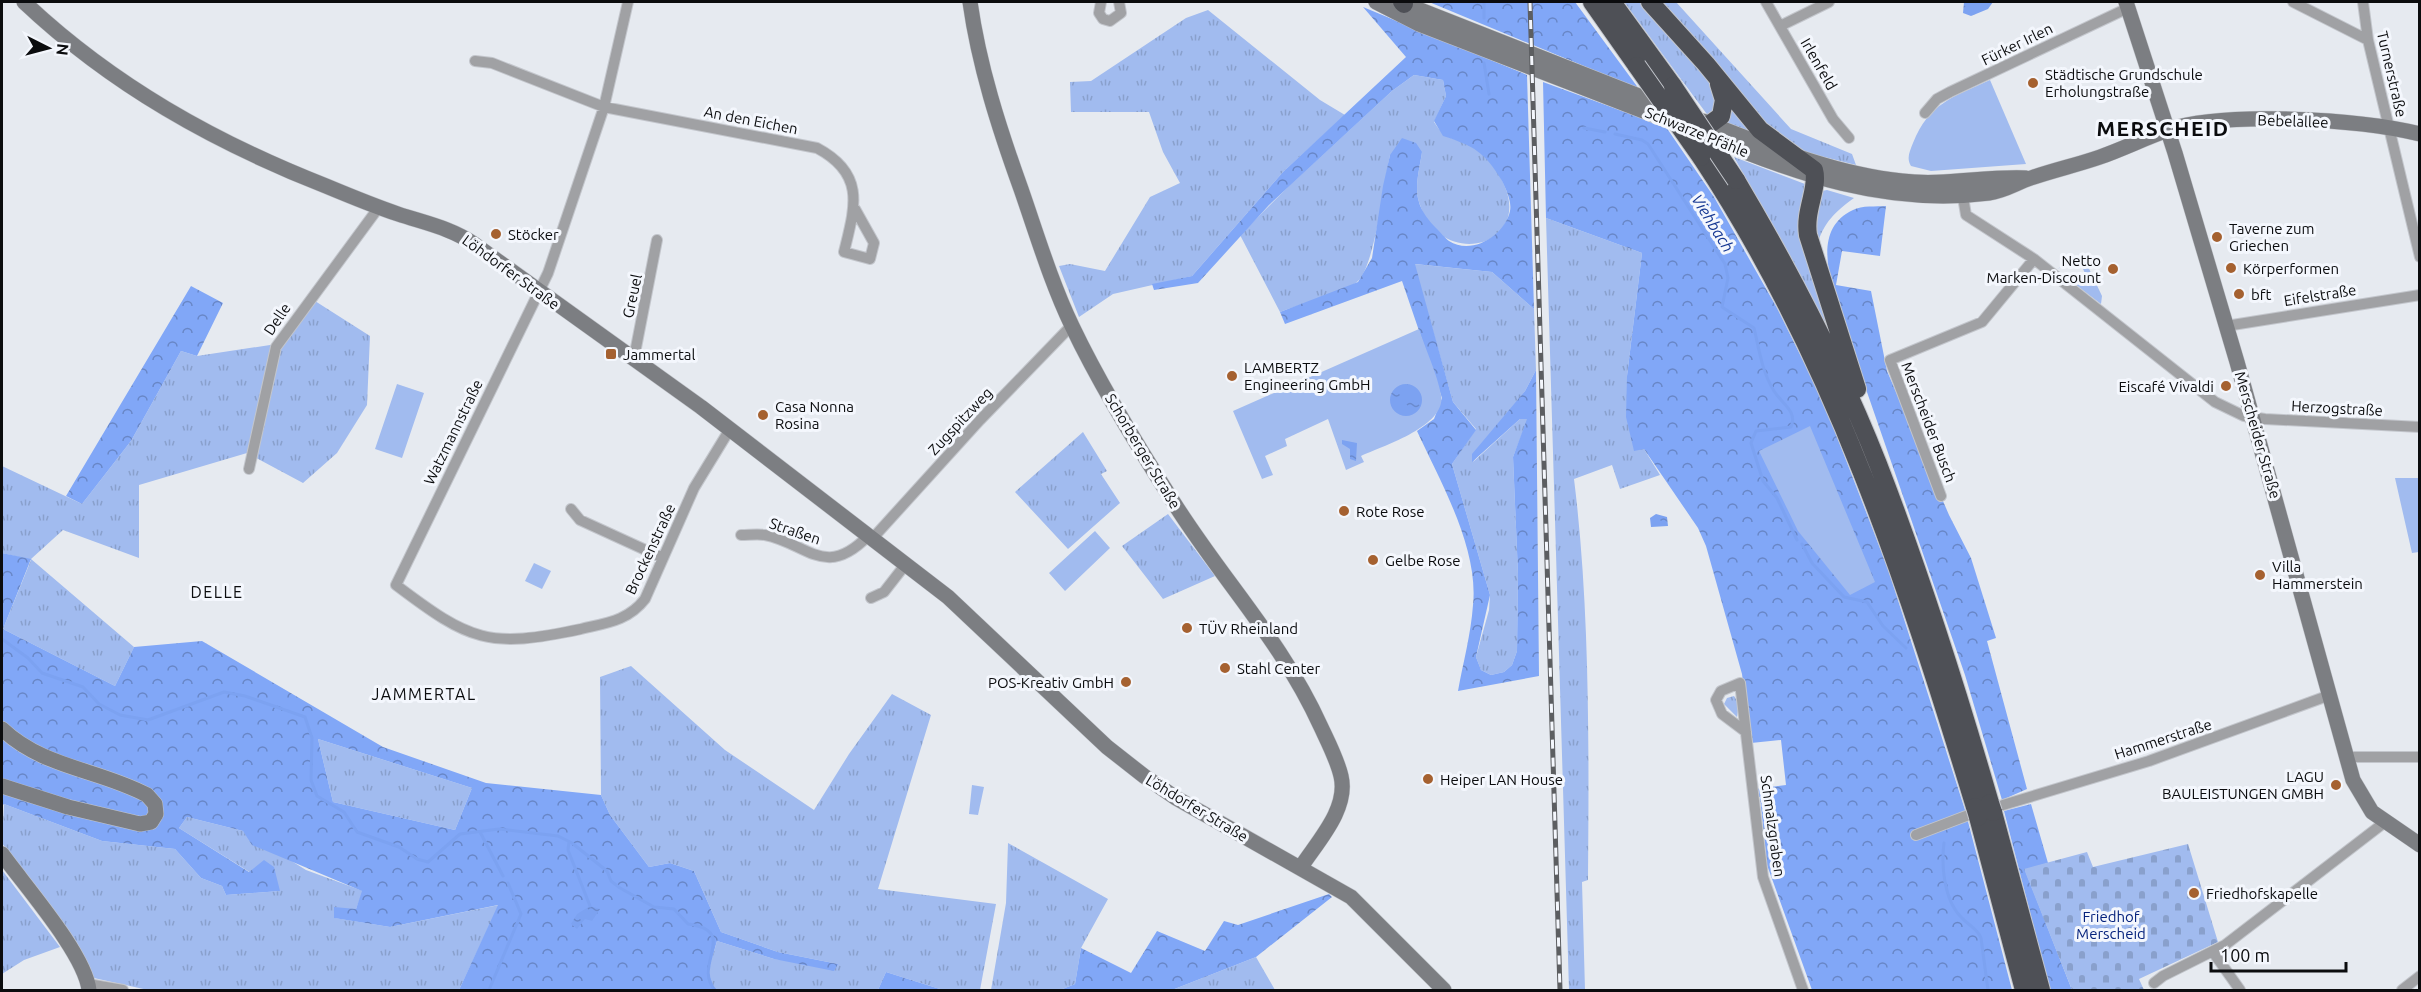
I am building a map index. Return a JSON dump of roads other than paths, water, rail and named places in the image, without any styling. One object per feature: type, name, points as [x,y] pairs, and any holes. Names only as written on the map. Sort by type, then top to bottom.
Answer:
[{"type":"highway","points":[[1593,2],[1728,197],[1782,294],[1841,419],[1901,573],[1984,810],[2041,990]]},
{"type":"highway","points":[[1612,2],[1673,86],[1736,180],[1814,321],[1877,463],[1926,596],[1984,810],[2024,990]]},
{"type":"highway","points":[[1650,2],[1715,74],[1760,130],[1810,164],[1816,177],[1807,213],[1808,235],[1876,443],[1877,463]]},
{"type":"highway","points":[[1684,127],[1697,128],[1713,125],[1721,116],[1724,106],[1715,74]]},
{"type":"main road","name":"Löhdorfer Straße","points":[[24,2],[116,78],[194,127],[267,162],[379,207],[463,237],[730,429],[905,565],[976,622],[1107,747],[1144,776],[1176,798],[1301,867],[1363,907],[1444,990]]},
{"type":"main road","name":"Schorberger Straße","points":[[970,2],[986,80],[1017,180],[1072,325],[1175,505],[1264,626],[1287,663],[1311,705],[1332,752],[1341,776],[1340,798],[1336,813],[1301,867]]},
{"type":"main road","name":"Schwarze Pfähle","points":[[1376,2],[1419,24],[1816,177],[1854,188],[1894,194],[1961,189]]},
{"type":"main road","name":"Schwarze Pfähle","points":[[1402,2],[1797,157],[1867,176],[1902,182],[1961,189],[2005,190],[2029,178],[2078,165],[2168,130]]},
{"type":"main road","name":"Merscheider Straße","points":[[2127,5],[2168,130],[2226,326],[2359,794],[2372,812],[2420,845]]},
{"type":"main road","name":"Bebelallee","points":[[2168,130],[2199,123],[2247,119],[2389,128],[2420,134]]},
{"type":"main road","points":[[2,729],[17,742],[48,760],[143,793],[155,804],[156,814],[152,822],[140,824],[68,807],[2,786]]},
{"type":"main road","points":[[2,854],[74,956],[89,987]]},
{"type":"street","points":[[540,293],[604,107],[627,2]]},
{"type":"street","points":[[1098,3],[1098,13],[1103,19],[1114,20],[1120,13],[1119,2]]},
{"type":"street","name":"Irlenfeld","points":[[1766,2],[1833,119],[1850,138]]},
{"type":"street","points":[[1780,26],[1829,2]]},
{"type":"street","points":[[2293,2],[2368,40]]},
{"type":"street","name":"Turnerstraße","points":[[2363,2],[2368,40],[2420,257]]},
{"type":"street","name":"Fürker Irlen","points":[[1925,113],[1937,99],[1950,92],[2127,5]]},
{"type":"street","name":"An den Eichen","points":[[475,61],[492,63],[604,107],[817,148],[839,163],[849,177],[855,196],[855,209]]},
{"type":"street","points":[[1961,189],[1966,215],[2034,259],[2215,402],[2244,416],[2252,417]]},
{"type":"street","name":"Delle","points":[[249,470],[260,407],[276,347],[379,207]]},
{"type":"street","name":"Greuel","points":[[634,358],[657,240]]},
{"type":"street","name":"Merscheider Busch","points":[[1941,496],[1890,360],[1982,322],[2034,259]]},
{"type":"street","name":"Watzmannstraße","points":[[396,585],[540,293]]},
{"type":"street","name":"Eifelstraße","points":[[2226,326],[2420,295]]},
{"type":"street","name":"Zugspitzweg","points":[[870,538],[1072,325]]},
{"type":"street","name":"Herzogstraße","points":[[2252,417],[2420,427]]},
{"type":"street","name":"Brockenstraße","points":[[396,585],[462,630],[492,639],[520,641],[618,621],[627,616],[645,599],[694,488],[730,429]]},
{"type":"street","points":[[571,509],[580,520],[663,558]]},
{"type":"street","name":"Straßen","points":[[741,535],[764,535],[805,553],[823,557],[850,552],[870,538]]},
{"type":"street","points":[[871,598],[884,592],[905,565]]},
{"type":"street","name":"Hammerstraße","points":[[1916,835],[1984,810],[2159,758],[2330,695]]},
{"type":"street","name":"Schmalzgraben","points":[[1746,732],[1763,877],[1803,990]]},
{"type":"street","points":[[2347,757],[2420,757]]},
{"type":"street","points":[[2154,983],[2163,976],[2213,952],[2385,822]]},
{"type":"street","points":[[2213,952],[2240,990]]},
{"type":"street","points":[[2402,990],[2420,976]]},
{"type":"street","points":[[89,987],[123,990]]},
{"type":"water","points":[[1964,2],[1993,2],[1988,9],[1971,16],[1963,13]]},
{"type":"water","points":[[1406,384],[1417,389],[1422,400],[1417,411],[1406,416],[1395,411],[1390,400],[1395,389]]},
{"type":"water","points":[[1342,440],[1357,443],[1356,461],[1350,459],[1350,449],[1342,444]]},
{"type":"water","points":[[1656,514],[1667,517],[1668,526],[1651,527],[1650,518]]},
{"type":"water","points":[[590,906],[600,909],[592,921],[585,919],[577,929],[571,924],[577,914]]},
{"type":"waterway","name":"Viehbach","points":[[1484,2],[1484,18]]},
{"type":"waterway","name":"Viehbach","points":[[1484,63],[1489,94]]},
{"type":"waterway","name":"Viehbach","points":[[1584,128],[1605,132]]},
{"type":"waterway","name":"Viehbach","points":[[1615,134],[1642,140],[1648,144],[1725,264],[1728,278],[1722,307],[1754,328],[1767,376],[1774,391],[1791,412],[1793,421],[1791,427],[1756,431],[1751,443],[1763,481],[1777,498],[1797,540]]},
{"type":"waterway","name":"Viehbach","points":[[1802,544],[1812,563],[1844,597],[1867,602],[1883,626],[1906,648]]},
{"type":"waterway","points":[[2,639],[28,658],[42,673],[83,687],[99,704],[120,715],[148,720],[224,692],[245,696],[305,717],[312,738],[311,780],[317,796],[344,812],[357,832],[399,847],[417,859],[428,862],[460,834],[499,829],[558,836],[572,843],[607,871],[611,881],[620,888],[654,907],[674,909],[688,924],[703,928],[711,934],[713,941],[708,970],[709,980],[715,990]]},
{"type":"waterway","points":[[480,832],[503,876]]},
{"type":"waterway","points":[[569,842],[568,850],[590,906]]},
{"type":"waterway","name":"Viehbach","points":[[1944,843],[1945,883],[1956,911],[1981,938],[1988,990]]},
{"type":"waterway","points":[[483,990],[489,990],[521,914],[508,883]]},
{"type":"railway","points":[[1530,2],[1560,990]]},
{"type":"place","name":"Städtische Grundschule Erholungstraße","points":[[2033,83]]},
{"type":"place","name":"Stöcker","points":[[496,234]]},
{"type":"place","name":"Taverne zum Griechen","points":[[2217,237]]},
{"type":"place","name":"Körperformen","points":[[2231,268]]},
{"type":"place","name":"Netto Marken-Discount","points":[[2113,269]]},
{"type":"place","name":"bft","points":[[2239,294]]},
{"type":"place","name":"Jammertal","points":[[611,354]]},
{"type":"place","name":"LAMBERTZ Engineering GmbH","points":[[1232,376]]},
{"type":"place","name":"Eiscafé Vivaldi","points":[[2226,386]]},
{"type":"place","name":"Casa Nonna Rosina","points":[[763,415]]},
{"type":"place","name":"Rote Rose","points":[[1344,511]]},
{"type":"place","name":"Gelbe Rose","points":[[1373,560]]},
{"type":"place","name":"Villa Hammerstein","points":[[2260,575]]},
{"type":"place","name":"TÜV Rheinland","points":[[1187,628]]},
{"type":"place","name":"Stahl Center","points":[[1225,668]]},
{"type":"place","name":"POS-Kreativ GmbH","points":[[1126,682]]},
{"type":"place","name":"Heiper LAN House","points":[[1428,779]]},
{"type":"place","name":"LAGU BAULEISTUNGEN GMBH","points":[[2336,785]]},
{"type":"place","name":"Friedhofskapelle","points":[[2194,893]]},
{"type":"district","name":"MERSCHEID","points":[[2163,128]]},
{"type":"district","name":"DELLE","points":[[217,592]]},
{"type":"district","name":"JAMMERTAL","points":[[424,694]]},
{"type":"park label","name":"Friedhof Merscheid","points":[[2111,924]]}]
